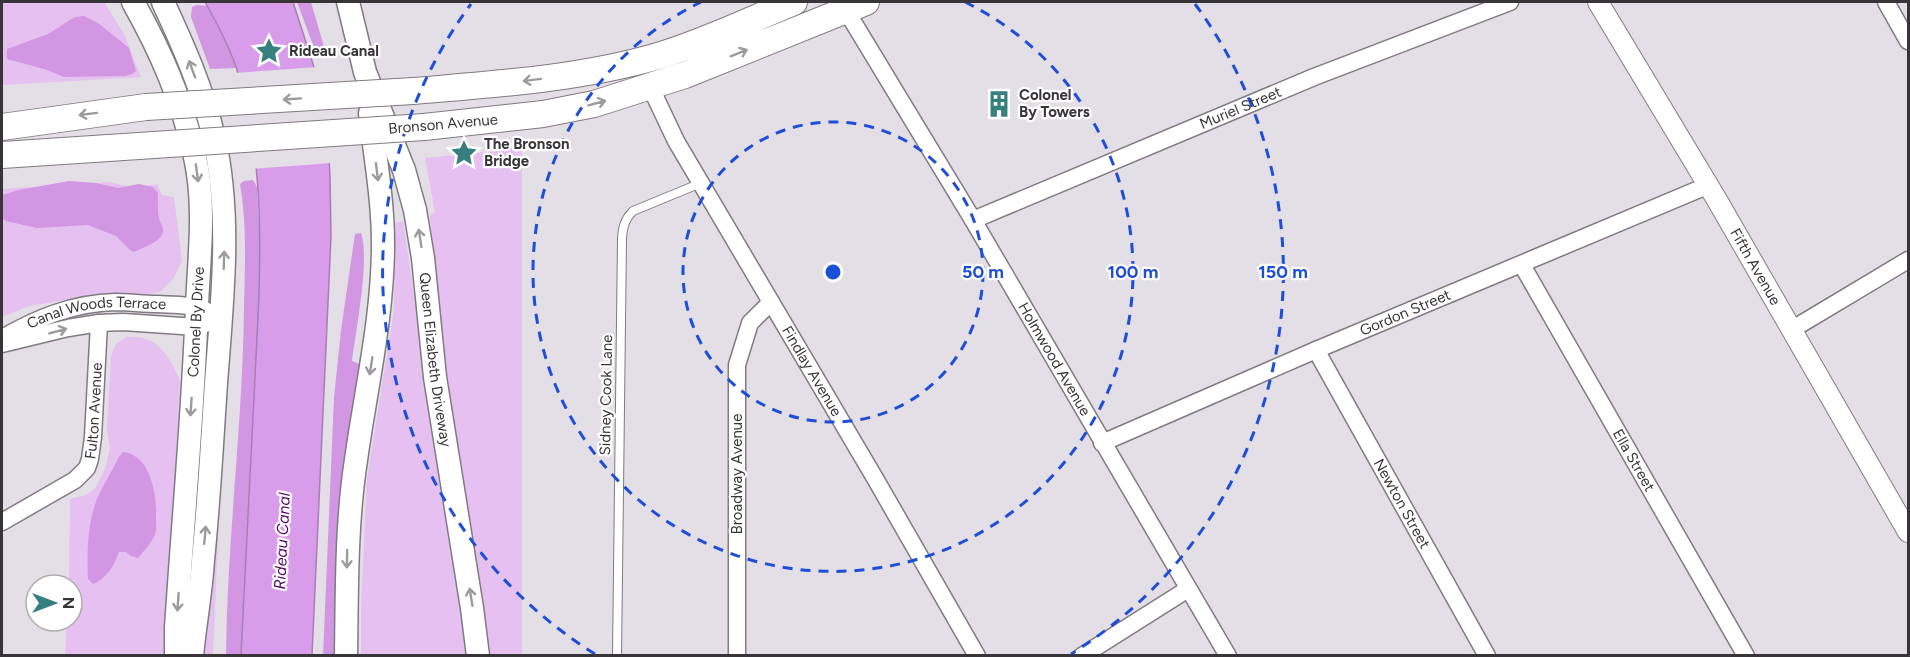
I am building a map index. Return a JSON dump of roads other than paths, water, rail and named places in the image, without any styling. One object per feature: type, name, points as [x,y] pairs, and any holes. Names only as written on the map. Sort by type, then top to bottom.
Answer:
[{"type":"main road","name":"Colonel By Drive","points":[[133,2],[159,48],[170,75],[183,114],[199,183],[201,231],[197,317],[176,656]]},
{"type":"main road","name":"Colonel By Drive","points":[[163,2],[184,47],[205,105],[214,138],[224,216],[221,318],[203,563],[192,656]]},
{"type":"main road","name":"Queen Elizabeth Driveway","points":[[346,656],[347,579],[355,461],[372,361],[383,260],[382,220],[365,72],[348,2]]},
{"type":"main road","points":[[2,127],[146,107],[413,91],[549,78],[640,60],[685,46],[794,2]]},
{"type":"main road","name":"Bronson Avenue","points":[[2,155],[424,127],[543,114],[594,104],[685,75],[851,4]]},
{"type":"main road","name":"Queen Elizabeth Driveway","points":[[365,72],[404,170],[415,210],[423,258],[435,377],[478,656]]},
{"type":"street","name":"Muriel Street","points":[[973,220],[1314,77],[1510,2]]},
{"type":"street","name":"Fifth Avenue","points":[[1598,2],[1709,185],[1908,532]]},
{"type":"street","points":[[1886,2],[1908,41]]},
{"type":"street","name":"Holmwood Avenue","points":[[851,4],[973,220],[1228,656]]},
{"type":"street","name":"Findlay Avenue","points":[[650,86],[676,141],[977,656]]},
{"type":"street","name":"Gordon Street","points":[[1102,443],[1316,350],[1709,185]]},
{"type":"street","points":[[1791,330],[1908,260]]},
{"type":"street","name":"Ella Street","points":[[1522,265],[1746,656]]},
{"type":"street","name":"Canal Woods Terrace","points":[[2,338],[28,323],[81,305],[116,302],[197,317]]},
{"type":"street","name":"Broadway Avenue","points":[[737,656],[737,365],[750,323],[771,302]]},
{"type":"street","name":"Canal Woods Terrace","points":[[2,344],[99,323],[197,317],[221,318]]},
{"type":"street","name":"Fulton Avenue","points":[[2,522],[75,480],[87,468],[93,436],[99,323]]},
{"type":"street","name":"Newton Street","points":[[1316,350],[1487,656]]},
{"type":"street","points":[[1082,656],[1188,589]]},
{"type":"lane","name":"Sidney Cook Lane","points":[[617,656],[623,225],[633,211],[701,183]]},
{"type":"water","name":"Rideau Canal","points":[[205,2],[293,2],[327,118],[331,236],[312,655],[241,655],[258,315],[260,231],[258,189],[247,107],[236,67]]},
{"type":"place","name":"Rideau Canal","points":[[269,51]]},
{"type":"place","name":"Colonel By Towers","points":[[999,104]]},
{"type":"place","name":"The Bronson Bridge","points":[[464,153]]}]
